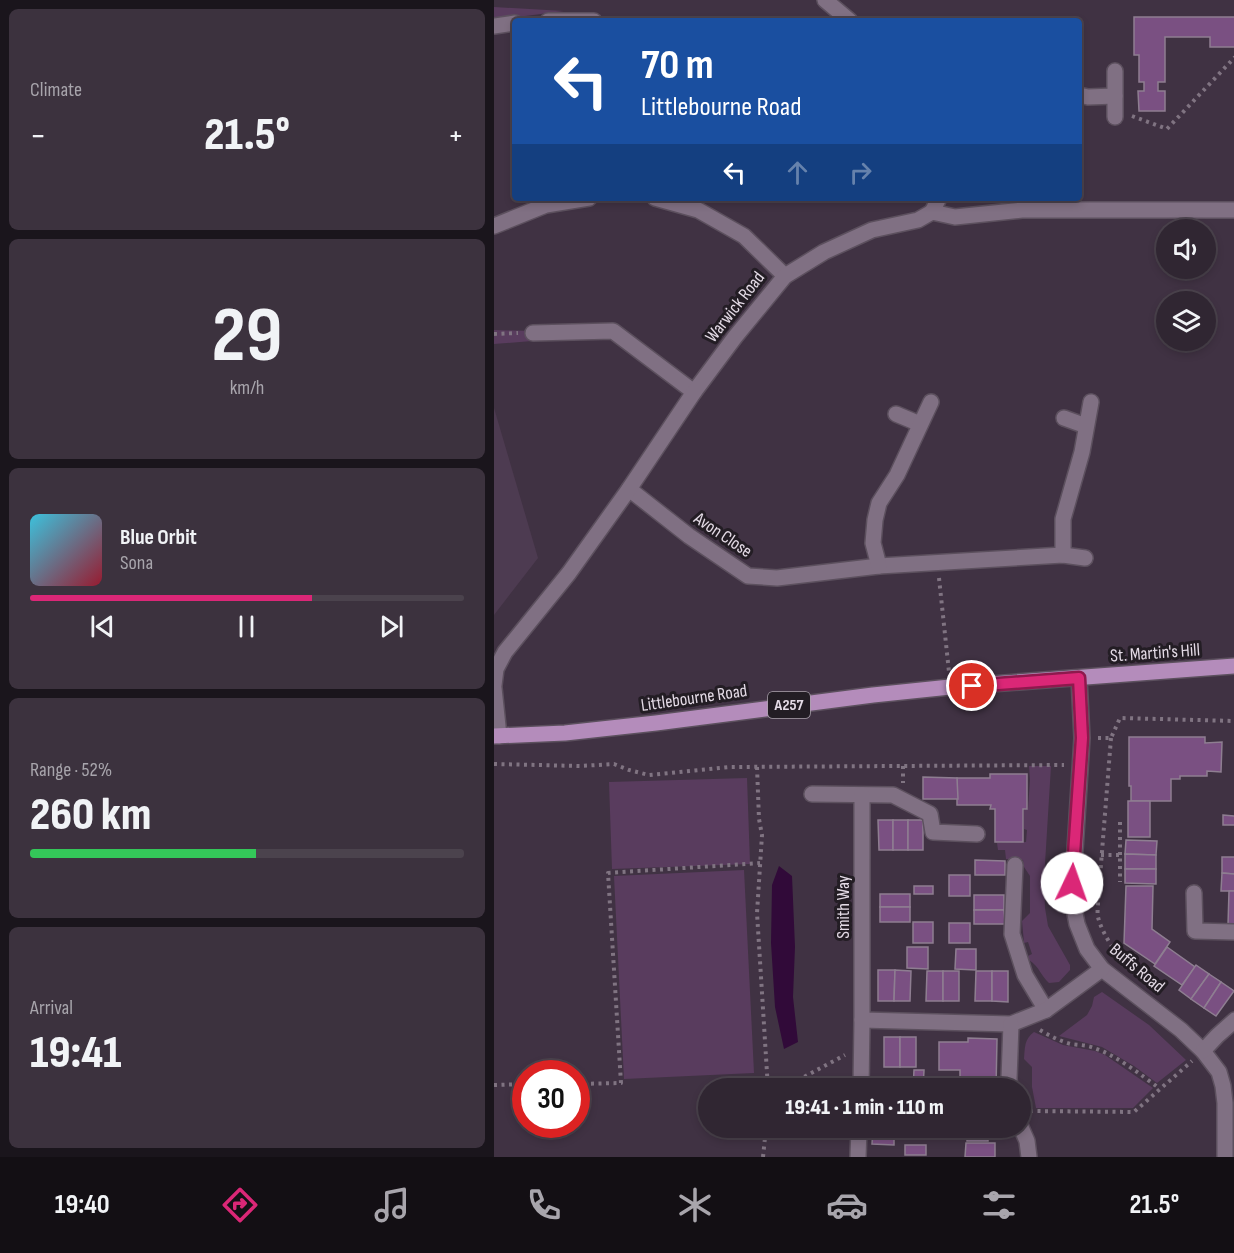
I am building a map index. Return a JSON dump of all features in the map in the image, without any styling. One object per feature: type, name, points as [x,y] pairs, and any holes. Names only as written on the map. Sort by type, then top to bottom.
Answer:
[{"type":"main road","name":"St. Martin's Hill","points":[[1079,678],[1235,666]]},
{"type":"main road","name":"Littlebourne Road","points":[[497,736],[576,732],[863,696],[1079,678]]},
{"type":"street","points":[[825,0],[840,18]]},
{"type":"street","points":[[494,26],[512,23]]},
{"type":"street","points":[[1082,96],[1115,107],[1115,71]]},
{"type":"street","points":[[494,226],[546,205],[571,201]]},
{"type":"street","points":[[666,201],[698,210],[744,236],[785,276]]},
{"type":"street","points":[[938,201],[932,212],[955,217],[1022,210],[1235,210]]},
{"type":"street","name":"Warwick Road","points":[[497,736],[494,687],[496,669],[505,652],[569,573],[694,392],[785,276],[824,252],[872,230],[918,220],[932,212]]},
{"type":"street","points":[[533,333],[613,331],[694,392]]},
{"type":"street","points":[[880,566],[873,543],[879,503],[897,475],[931,402]]},
{"type":"street","points":[[1063,555],[1063,519],[1082,452],[1091,402]]},
{"type":"street","points":[[896,414],[920,424]]},
{"type":"street","points":[[1064,418],[1086,426]]},
{"type":"street","name":"Avon Close","points":[[629,489],[689,536],[748,576],[777,578],[880,566],[1063,555],[1085,558]]},
{"type":"street","name":"Buffs Road","points":[[1079,678],[1082,738],[1072,898],[1077,924],[1087,949],[1102,969],[1181,1030],[1203,1051],[1219,1072],[1225,1103],[1224,1157]]},
{"type":"street","points":[[812,794],[893,795],[930,814],[933,832],[977,834]]},
{"type":"street","name":"Smith Way","points":[[860,1078],[862,795]]},
{"type":"street","points":[[1015,865],[1012,934],[1025,975],[1046,1010]]},
{"type":"street","points":[[1194,893],[1195,931],[1235,932]]},
{"type":"street","points":[[862,1020],[1017,1021],[1046,1010],[1102,969]]},
{"type":"street","points":[[1203,1051],[1235,1020]]},
{"type":"street","points":[[1009,1078],[1017,1021]]},
{"type":"street","points":[[858,1157],[859,1138]]},
{"type":"street","points":[[1026,1138],[1029,1157]]},
{"type":"path","points":[[1115,107],[1167,129],[1235,57]]},
{"type":"path","points":[[937,562],[950,687]]},
{"type":"path","points":[[1127,965],[1115,952],[1098,917],[1097,902],[1111,738],[1120,718],[1235,721]]},
{"type":"path","points":[[1082,738],[1111,738]]},
{"type":"path","points":[[494,764],[580,766],[614,764],[649,775],[730,767],[1080,765]]},
{"type":"path","points":[[757,767],[759,819],[762,835],[757,913],[767,1078]]},
{"type":"path","points":[[1120,821],[1120,882]]},
{"type":"path","points":[[1101,855],[1120,855]]},
{"type":"path","points":[[590,1084],[621,1083],[622,1073],[608,873],[761,863]]},
{"type":"path","points":[[1017,1021],[1056,1039],[1105,1053],[1159,1088]]},
{"type":"path","points":[[1031,1111],[1134,1112],[1203,1051]]},
{"type":"path","points":[[802,1078],[835,1061]]},
{"type":"path","points":[[494,1085],[512,1084]]},
{"type":"path","points":[[763,1157],[765,1138]]},
{"type":"shaded area","points":[[494,7],[564,11],[494,20]]},
{"type":"shaded area","points":[[494,330],[532,331],[532,341],[494,344]]},
{"type":"shaded area","points":[[494,408],[538,558],[494,615]]},
{"type":"shaded area","points":[[1029,766],[1051,766],[1044,880],[1045,908],[1048,926],[1070,965],[1070,970],[1059,982],[1049,983],[1029,960],[1028,956],[1032,954],[1028,942],[1024,943],[1022,921],[1030,913],[1030,876],[1024,867],[1023,860],[1006,859],[1005,850],[998,850],[997,843],[1026,842],[1024,810],[1028,809]]},
{"type":"shaded area","points":[[747,778],[750,864],[612,869],[609,782]]},
{"type":"shaded area","points":[[779,866],[792,876],[795,947],[793,997],[798,1042],[784,1049],[775,1007],[771,943],[772,885]]},
{"type":"shaded area","points":[[744,870],[754,1073],[624,1079],[614,876]]},
{"type":"shaded area","points":[[1102,992],[1149,1025],[1186,1060],[1157,1083],[1102,1047],[1059,1036],[1087,1015],[1094,997]]},
{"type":"shaded area","points":[[1034,1032],[1063,1045],[1105,1055],[1153,1088],[1133,1108],[1036,1108],[1032,1087],[1032,1067],[1024,1059],[1027,1041]]},
{"type":"building","points":[[1134,17],[1235,17],[1235,47],[1210,47],[1210,37],[1165,37],[1165,82],[1158,82],[1158,91],[1165,91],[1165,111],[1139,111],[1138,91],[1144,91],[1144,82],[1139,82],[1139,55],[1134,55]]},
{"type":"building","points":[[1129,737],[1205,737],[1205,743],[1222,742],[1221,772],[1207,771],[1207,776],[1180,776],[1180,779],[1171,779],[1171,801],[1131,801]]},
{"type":"building","points":[[990,774],[1027,774],[1027,809],[1023,809],[1023,842],[995,842],[995,809],[990,809],[991,805],[957,805],[957,778],[990,778]]},
{"type":"building","points":[[923,777],[957,778],[958,799],[923,799]]},
{"type":"building","points":[[1128,801],[1150,801],[1150,837],[1128,837]]},
{"type":"building","points":[[1223,815],[1235,816],[1235,825],[1223,825]]},
{"type":"building","points":[[878,820],[893,820],[893,850],[879,850]]},
{"type":"building","points":[[893,820],[908,820],[908,850],[893,850]]},
{"type":"building","points":[[908,820],[923,820],[923,850],[908,850]]},
{"type":"building","points":[[1126,840],[1157,841],[1156,855],[1125,854]]},
{"type":"building","points":[[1125,854],[1156,855],[1156,869],[1125,869]]},
{"type":"building","points":[[1222,857],[1235,857],[1235,874],[1222,873]]},
{"type":"building","points":[[975,860],[1005,861],[1005,875],[975,875]]},
{"type":"building","points":[[1125,869],[1156,869],[1156,884],[1125,883]]},
{"type":"building","points":[[1222,873],[1235,874],[1235,891],[1221,891]]},
{"type":"building","points":[[949,875],[970,875],[970,896],[949,896]]},
{"type":"building","points":[[914,886],[933,886],[933,894],[914,894]]},
{"type":"building","points":[[1126,886],[1153,886],[1152,929],[1170,942],[1155,964],[1124,943]]},
{"type":"building","points":[[1229,891],[1235,891],[1235,925],[1228,925]]},
{"type":"building","points":[[880,894],[910,894],[910,907],[880,907]]},
{"type":"building","points":[[974,895],[1004,895],[1004,910],[974,910]]},
{"type":"building","points":[[880,907],[910,907],[910,922],[880,922]]},
{"type":"building","points":[[974,910],[1004,910],[1005,924],[974,924]]},
{"type":"building","points":[[913,922],[933,922],[933,943],[913,943]]},
{"type":"building","points":[[949,923],[970,923],[970,943],[949,943]]},
{"type":"building","points":[[907,947],[928,947],[928,969],[907,968]]},
{"type":"building","points":[[1167,947],[1195,967],[1182,985],[1154,966]]},
{"type":"building","points":[[956,949],[976,949],[976,970],[955,969]]},
{"type":"building","points":[[1196,965],[1209,974],[1191,999],[1179,990]]},
{"type":"building","points":[[878,970],[895,970],[894,1001],[878,1001]]},
{"type":"building","points":[[895,970],[911,971],[910,1001],[894,1001]]},
{"type":"building","points":[[927,971],[943,971],[943,1001],[926,1001]]},
{"type":"building","points":[[943,971],[959,971],[959,1001],[943,1001]]},
{"type":"building","points":[[976,971],[992,971],[992,1001],[975,1001]]},
{"type":"building","points":[[992,971],[1008,971],[1008,1002],[992,1001]]},
{"type":"building","points":[[1209,974],[1221,982],[1204,1008],[1191,999]]},
{"type":"building","points":[[1221,982],[1234,991],[1216,1016],[1204,1008]]},
{"type":"building","points":[[884,1037],[900,1037],[900,1067],[884,1067]]},
{"type":"building","points":[[900,1037],[916,1037],[916,1067],[900,1067]]},
{"type":"building","points":[[968,1038],[997,1039],[996,1078],[960,1078],[960,1070],[939,1070],[939,1042],[968,1042]]},
{"type":"building","points":[[914,1070],[924,1070],[924,1078],[914,1078]]},
{"type":"building","points":[[872,1138],[894,1138],[894,1145],[872,1144]]},
{"type":"building","points":[[967,1138],[988,1138],[988,1141],[967,1141]]},
{"type":"building","points":[[966,1143],[995,1143],[995,1157],[965,1157]]},
{"type":"building","points":[[905,1145],[926,1145],[926,1155],[905,1155]]},
{"type":"route","points":[[972,686],[1079,678],[1082,738],[1072,883]]}]
